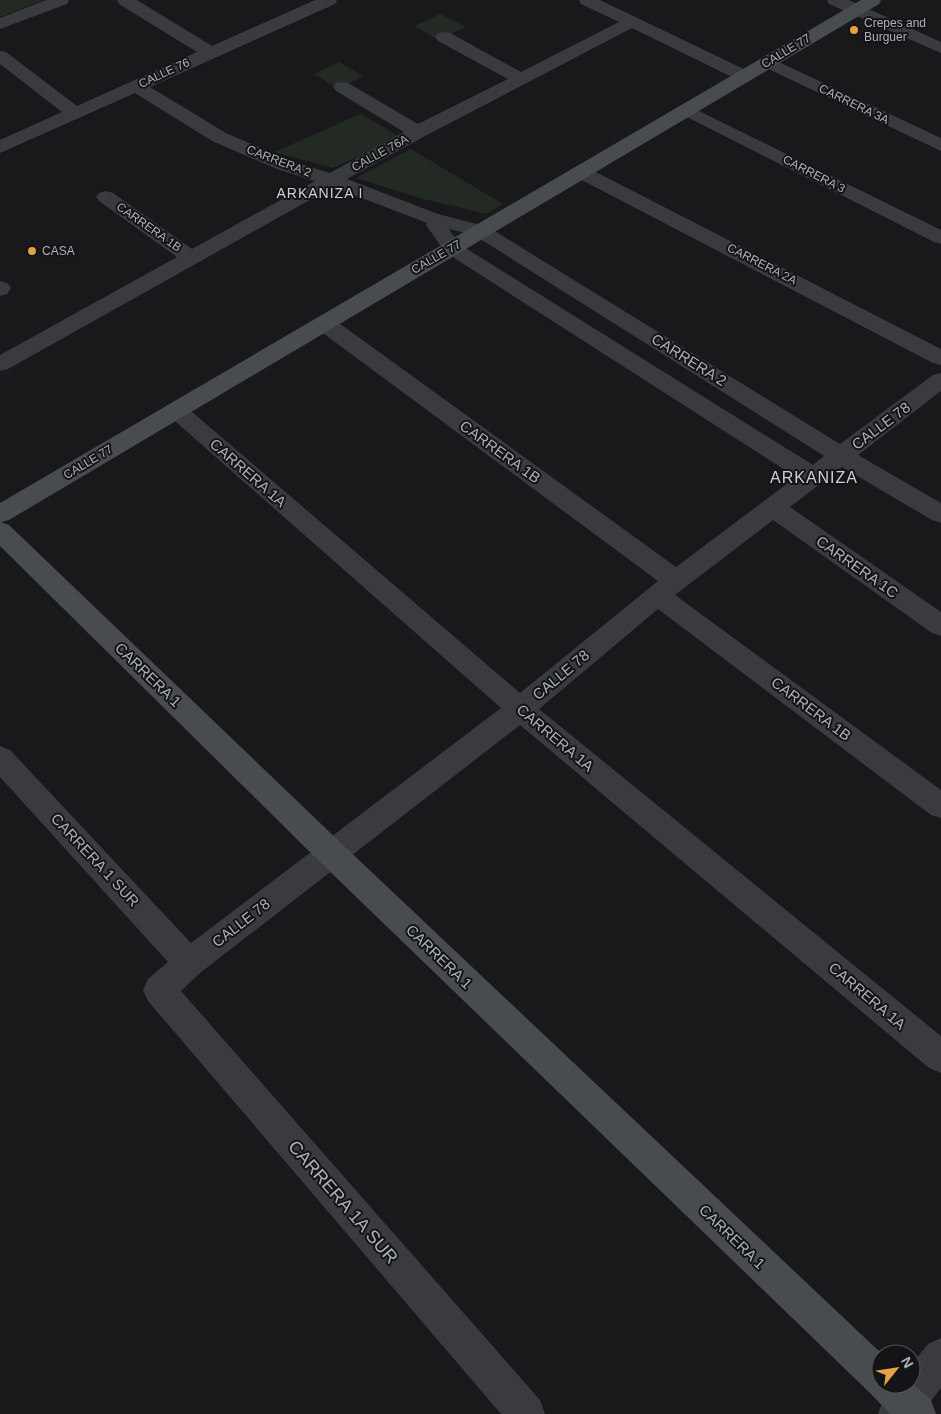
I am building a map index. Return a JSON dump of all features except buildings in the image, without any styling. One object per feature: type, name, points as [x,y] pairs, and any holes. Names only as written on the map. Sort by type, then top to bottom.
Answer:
[{"type":"street","points":[[0,24],[61,0]]},
{"type":"street","points":[[125,0],[210,52]]},
{"type":"street","name":"CALLE 76","points":[[0,147],[329,0]]},
{"type":"street","points":[[586,0],[744,76]]},
{"type":"street","points":[[835,0],[865,5],[941,48]]},
{"type":"street","name":"CALLE 77","points":[[0,514],[865,5]]},
{"type":"street","name":"CALLE 76A","points":[[0,364],[418,132],[632,22]]},
{"type":"street","points":[[444,37],[521,79]]},
{"type":"street","points":[[0,56],[75,113]]},
{"type":"street","name":"CARRERA 3A","points":[[768,62],[941,145]]},
{"type":"street","name":"CARRERA 2","points":[[136,86],[219,137],[284,165],[332,180],[431,218],[481,231],[842,456],[941,514]]},
{"type":"street","points":[[342,87],[418,132]]},
{"type":"street","name":"CARRERA 3","points":[[687,110],[941,238]]},
{"type":"street","name":"CARRERA 2A","points":[[581,172],[941,358]]},
{"type":"street","name":"CARRERA 1B","points":[[106,197],[191,258]]},
{"type":"street","points":[[431,218],[452,248],[814,477]]},
{"type":"street","name":"CARRERA 1B","points":[[324,323],[667,588],[941,806]]},
{"type":"street","name":"CALLE 78","points":[[159,990],[189,963],[520,709],[667,588],[941,380]]},
{"type":"street","name":"CARRERA 1A","points":[[176,410],[520,709],[941,1057]]},
{"type":"street","name":"CARRERA 1C","points":[[774,508],[941,626]]},
{"type":"street","name":"CARRERA 1","points":[[0,531],[897,1399]]},
{"type":"street","name":"CARRERA 1 SUR","points":[[0,758],[189,963]]},
{"type":"street","name":"CARRERA 1A SUR","points":[[159,990],[526,1414]]},
{"type":"street","points":[[897,1399],[941,1357]]},
{"type":"shaded area","points":[[0,0],[43,0],[0,17]]},
{"type":"shaded area","points":[[440,14],[466,27],[439,40],[414,26]]},
{"type":"shaded area","points":[[339,62],[363,76],[338,89],[314,74]]},
{"type":"shaded area","points":[[361,114],[400,137],[333,168],[274,152]]},
{"type":"shaded area","points":[[411,149],[503,204],[486,214],[420,198],[356,178]]},
{"type":"place","name":"Crepes and Burguer","points":[[854,30]]},
{"type":"place","name":"CASA","points":[[32,251]]},
{"type":"district","name":"ARKANIZA I","points":[[320,193]]},
{"type":"district","name":"ARKANIZA","points":[[814,477]]}]
